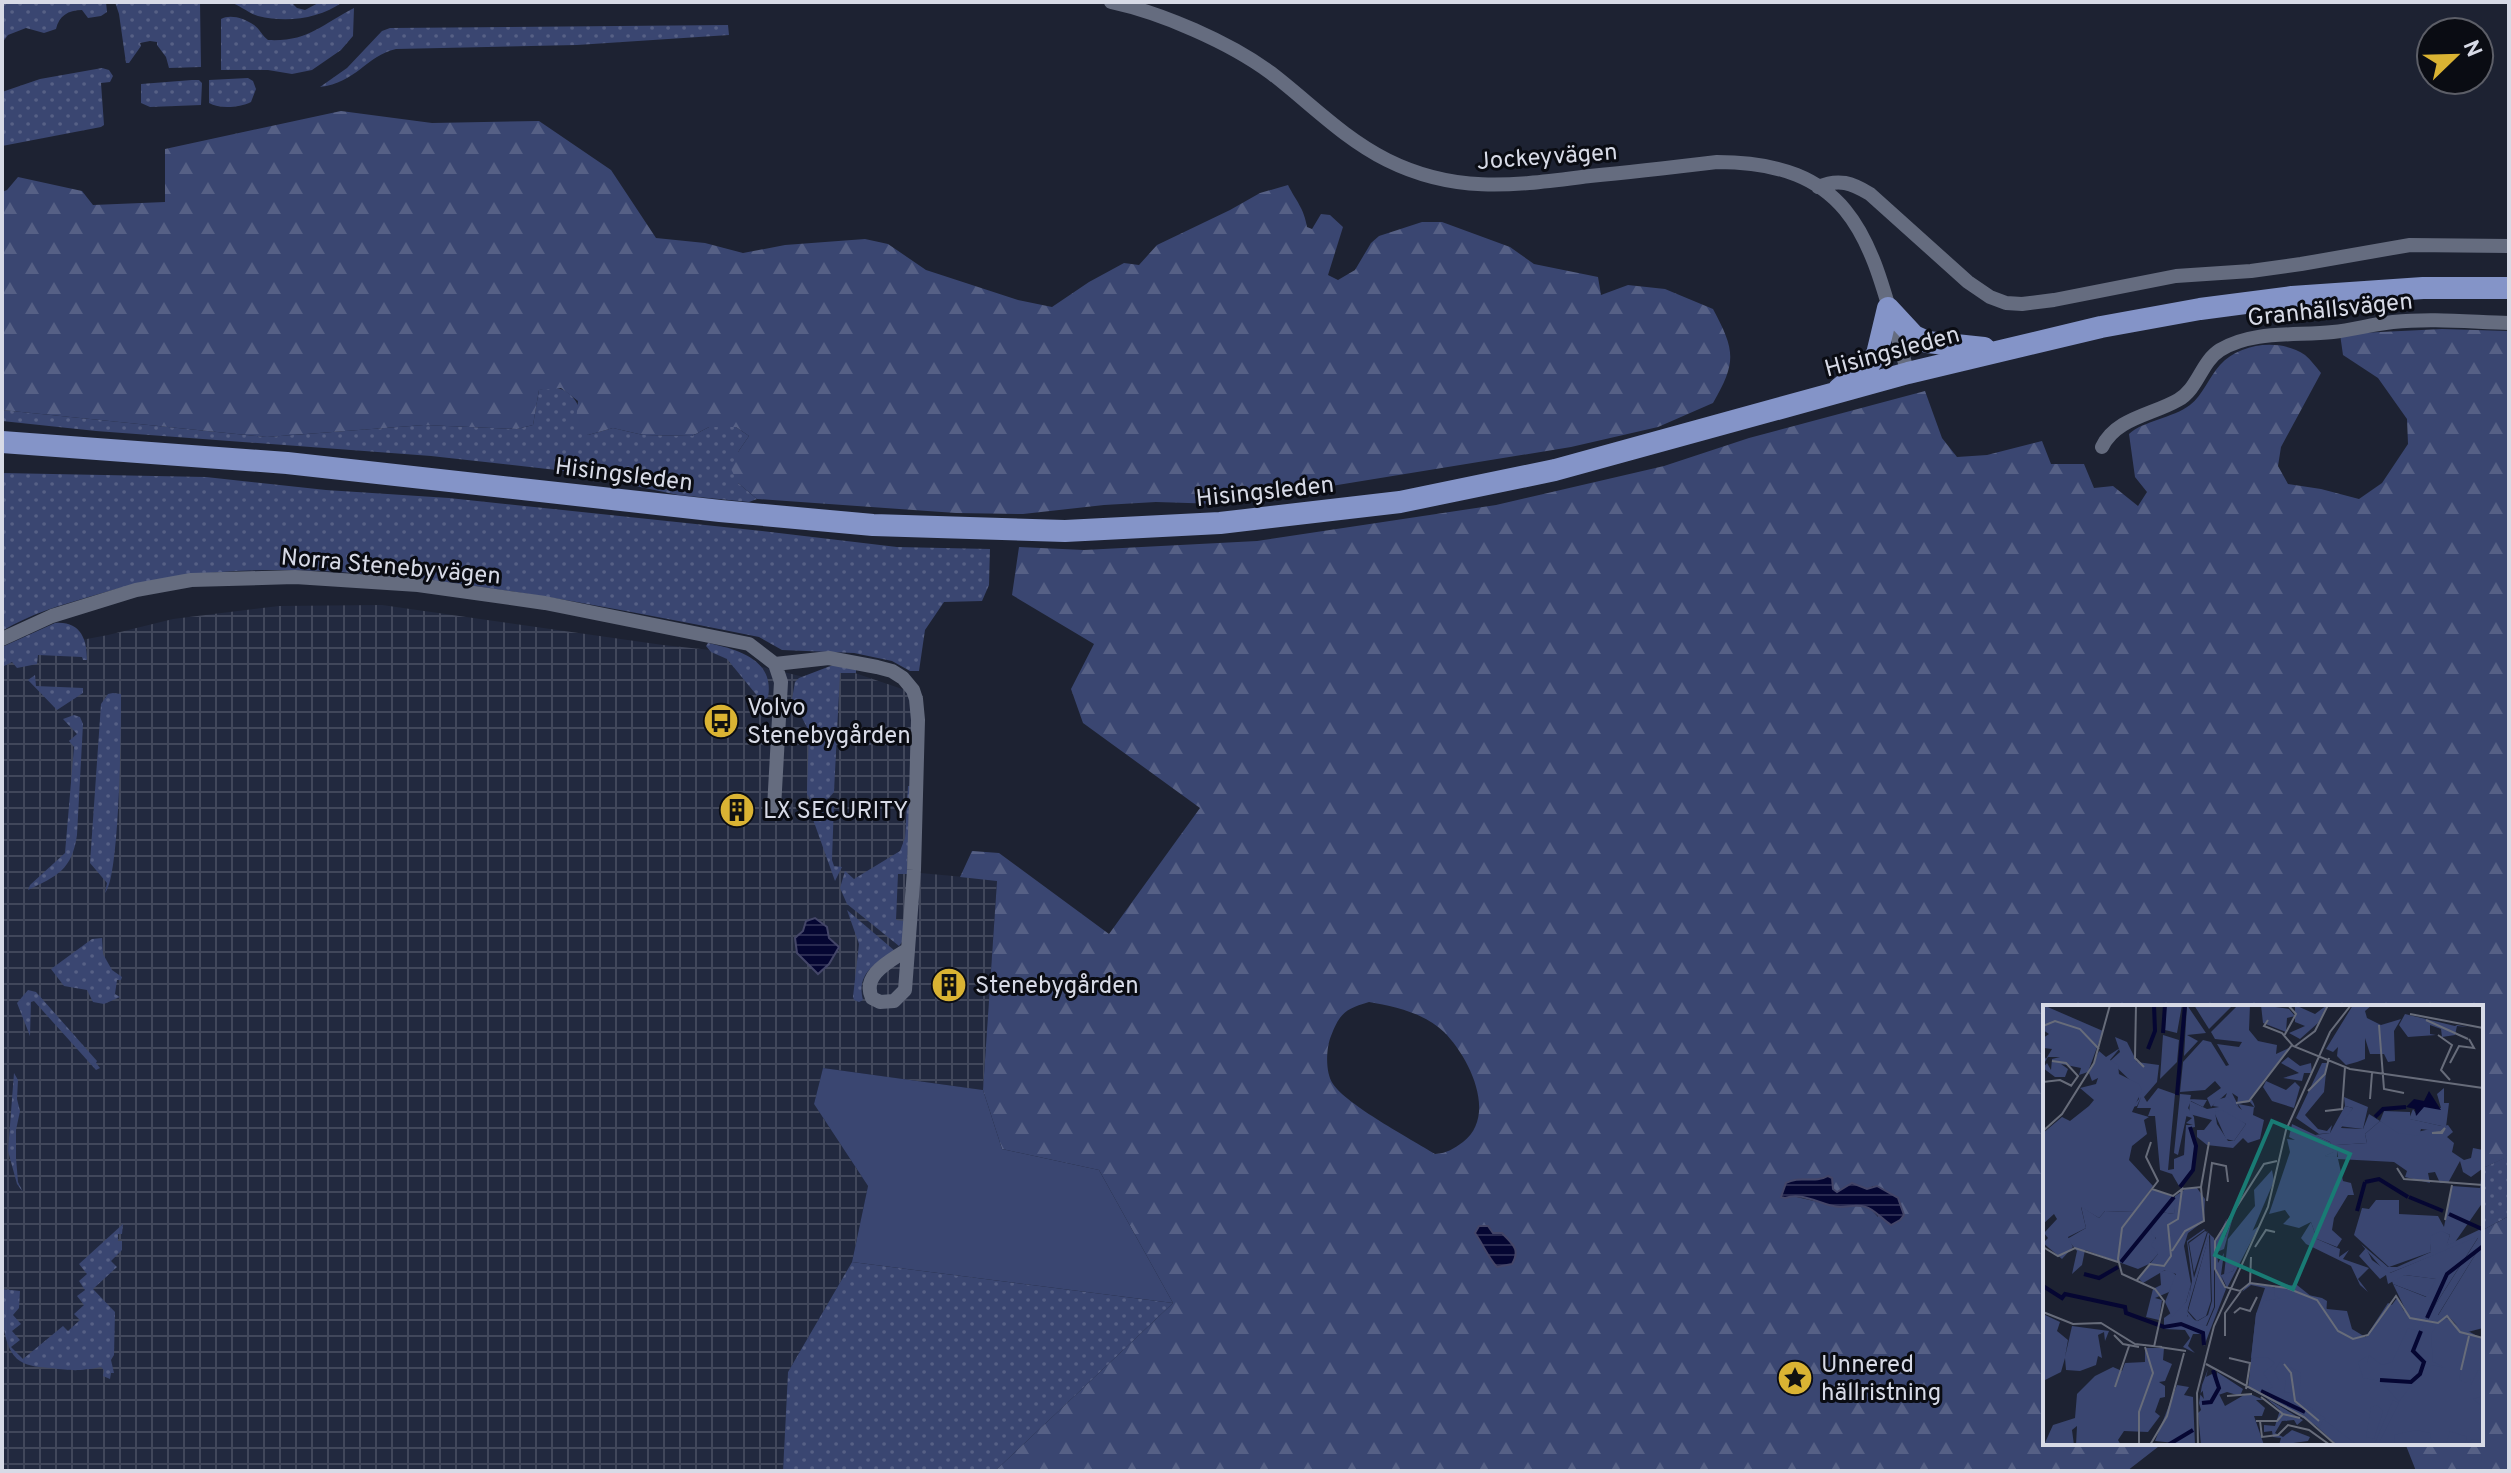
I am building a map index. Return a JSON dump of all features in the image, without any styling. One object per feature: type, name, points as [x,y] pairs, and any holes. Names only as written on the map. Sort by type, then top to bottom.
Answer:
[{"type":"highway","name":"Hisingsleden","points":[[3,444],[287,463],[873,525],[1118,530],[1289,517],[1460,491],[1597,460],[1833,393],[2001,350],[2115,324],[2200,309],[2357,291],[2509,288]]},
{"type":"highway","points":[[1888,308],[1914,336],[1927,342],[2001,350]]},
{"type":"highway","points":[[1833,393],[1877,354],[1888,308]]},
{"type":"street","name":"Jockeyvägen","points":[[1111,2],[1166,19],[1239,51],[1272,74],[1337,129],[1387,160],[1442,179],[1468,184],[1513,185],[1717,162],[1750,162],[1797,174],[1838,202],[1862,233],[1874,260],[1908,373]]},
{"type":"street","points":[[1818,187],[1840,181],[1852,183],[1870,194],[1968,282],[1990,297],[2006,303],[2054,300],[2176,276],[2251,271],[2410,245],[2509,246]]},
{"type":"street","name":"Granhällsvägen","points":[[2102,447],[2108,435],[2121,425],[2189,393],[2211,357],[2247,339],[2335,332],[2392,322],[2509,323]]},
{"type":"street","name":"Norra Stenebyvägen","points":[[2,639],[52,616],[136,590],[191,580],[295,577],[418,585],[545,603],[749,644],[775,664]]},
{"type":"street","points":[[774,808],[781,682],[775,664],[842,659],[892,671],[908,682],[918,708],[914,870],[908,949]]},
{"type":"shaded area","points":[[382,605],[720,651],[755,665],[808,678],[840,668],[923,696],[920,873],[997,880],[983,1090],[823,1068],[814,1104],[868,1186],[852,1262],[788,1372],[783,1471],[2,1471],[2,655],[173,619],[279,606]]},
{"type":"shaded area","points":[[815,918],[827,927],[829,938],[839,947],[829,964],[818,974],[797,953],[795,938],[803,931],[806,921]]},
{"type":"shaded area","points":[[1828,1176],[1832,1178],[1833,1189],[1837,1192],[1852,1183],[1867,1189],[1877,1186],[1898,1198],[1904,1215],[1891,1225],[1866,1207],[1833,1206],[1799,1196],[1781,1197],[1786,1183]]},
{"type":"shaded area","points":[[1479,1226],[1488,1226],[1493,1233],[1502,1233],[1512,1244],[1516,1254],[1512,1264],[1497,1267],[1490,1259],[1475,1233]]},
{"type":"green space","points":[[2,2],[106,2],[107,12],[88,18],[82,10],[72,11],[62,17],[56,29],[44,33],[26,28],[8,35],[2,43]]},
{"type":"green space","points":[[115,2],[200,2],[201,67],[169,68],[157,42],[150,41],[140,43],[141,46],[126,63]]},
{"type":"green space","points":[[229,2],[291,2],[305,10],[320,2],[343,2],[313,16],[280,19],[258,16]]},
{"type":"green space","points":[[354,8],[353,36],[341,50],[312,70],[292,74],[268,70],[221,70],[221,19],[242,19],[256,27],[268,40],[282,40],[314,31]]},
{"type":"green space","points":[[728,25],[729,35],[577,45],[396,49],[377,57],[343,80],[320,87],[347,68],[382,31],[390,28]]},
{"type":"green space","points":[[102,68],[109,70],[113,76],[110,82],[101,83],[104,125],[2,146],[2,92],[40,79]]},
{"type":"green space","points":[[248,78],[256,89],[251,102],[229,107],[209,103],[209,80]]},
{"type":"green space","points":[[199,80],[202,83],[201,105],[150,107],[141,103],[141,84]]},
{"type":"green space","points":[[341,111],[432,123],[539,121],[611,170],[656,238],[705,243],[743,253],[785,245],[865,239],[888,244],[926,270],[1018,300],[1052,307],[1124,263],[1139,265],[1157,245],[1260,193],[1288,185],[1302,210],[1307,227],[1312,229],[1321,214],[1330,215],[1343,227],[1328,275],[1338,280],[1355,270],[1371,243],[1379,236],[1422,222],[1442,222],[1510,247],[1534,264],[1598,277],[1601,295],[1628,285],[1665,289],[1713,309],[1726,335],[1729,366],[1713,403],[1658,427],[1571,447],[1220,504],[1156,502],[1023,514],[956,513],[757,499],[738,483],[731,469],[749,436],[736,427],[709,427],[692,436],[643,435],[613,428],[588,435],[576,422],[578,401],[561,388],[539,390],[533,425],[517,429],[424,425],[267,437],[2,410],[2,192],[18,177],[82,191],[93,205],[165,202],[165,149]]},
{"type":"green space","points":[[2442,329],[2509,331],[2509,1153],[2483,1168],[2483,1005],[2043,1005],[2043,1445],[2160,1445],[2127,1471],[995,1471],[1173,1303],[1099,1170],[1002,1149],[983,1090],[997,881],[960,877],[972,851],[999,853],[1109,934],[1200,808],[1083,723],[1071,689],[1094,644],[1012,595],[1019,547],[1084,550],[1257,541],[1496,505],[1664,466],[1749,438],[1925,391],[1942,438],[1957,457],[1987,455],[2042,441],[2051,464],[2084,464],[2094,488],[2113,486],[2138,506],[2147,492],[2135,477],[2129,434],[2190,405],[2228,358],[2261,345],[2295,350],[2305,355],[2321,373],[2281,447],[2278,466],[2288,484],[2359,499],[2382,483],[2408,444],[2407,419],[2378,378],[2343,355],[2340,334]],"holes":[[[1369,1002],[1418,1015],[1444,1032],[1462,1056],[1476,1086],[1479,1102],[1473,1131],[1463,1142],[1443,1153],[1435,1154],[1351,1102],[1333,1084],[1329,1074],[1329,1041],[1344,1013]],[[1791,1180],[1820,1181],[1837,1192],[1873,1186],[1878,1217],[1870,1208],[1856,1204],[1841,1207],[1792,1196],[1786,1183]]]},
{"type":"green space","points":[[551,387],[567,392],[573,398],[581,411],[588,435],[613,428],[643,435],[692,436],[709,427],[736,427],[749,436],[738,452],[738,483],[757,499],[749,502],[678,495],[565,471],[431,456],[2,421],[2,410],[267,437],[424,425],[517,429],[533,425],[539,390]]},
{"type":"green space","points":[[2,473],[206,477],[326,490],[449,498],[897,547],[990,549],[989,585],[982,601],[944,602],[925,630],[919,671],[910,671],[892,661],[854,653],[782,650],[759,637],[558,599],[436,581],[305,570],[220,572],[135,585],[46,610],[2,631]]},
{"type":"green space","points":[[55,623],[71,625],[80,632],[86,645],[87,660],[82,657],[38,655],[37,664],[17,668],[12,662],[2,667],[2,647]]},
{"type":"green space","points":[[708,643],[741,653],[759,665],[766,673],[768,697],[764,700],[759,698],[727,659],[711,652],[706,646]]},
{"type":"green space","points":[[833,665],[856,669],[856,673],[840,673],[834,792],[829,798],[812,803],[807,794],[809,731],[792,699],[795,682],[799,678]]},
{"type":"green space","points":[[35,675],[36,686],[83,688],[83,693],[57,710],[28,680]]},
{"type":"green space","points":[[108,694],[121,694],[119,799],[114,860],[105,893],[107,883],[90,863],[101,704]]},
{"type":"green space","points":[[74,715],[80,717],[83,724],[75,847],[62,870],[28,890],[65,853],[74,747],[69,741],[77,734],[63,719]]},
{"type":"green space","points":[[908,786],[907,874],[898,874],[896,920],[905,921],[899,946],[847,904],[840,888],[845,871],[854,879],[900,851],[905,838]]},
{"type":"green space","points":[[834,803],[832,860],[834,866],[842,867],[835,881],[810,811]]},
{"type":"green space","points":[[847,910],[895,951],[869,970],[862,983],[863,1000],[859,1002],[853,997],[859,944]]},
{"type":"green space","points":[[102,938],[103,954],[112,970],[122,977],[117,980],[115,994],[120,997],[104,1004],[93,1002],[87,990],[64,986],[51,969],[92,939]]},
{"type":"green space","points":[[28,990],[36,992],[100,1068],[96,1070],[34,1001],[31,1002],[30,1036],[17,1003]]},
{"type":"green space","points":[[823,1068],[983,1090],[1002,1149],[1099,1170],[1173,1303],[852,1262],[868,1186],[814,1104]]},
{"type":"green space","points":[[14,1073],[18,1080],[20,1111],[16,1158],[18,1182],[23,1192],[17,1184],[8,1151]]},
{"type":"green space","points":[[2509,1153],[2509,1216],[2483,1230],[2483,1168]]},
{"type":"green space","points":[[2509,1216],[2509,1471],[2416,1471],[2406,1445],[2483,1445],[2483,1230]]},
{"type":"green space","points":[[123,1224],[122,1234],[118,1234],[122,1250],[111,1261],[117,1267],[93,1289],[115,1312],[114,1355],[111,1360],[114,1373],[111,1373],[110,1379],[103,1376],[101,1367],[65,1370],[20,1361],[9,1347],[6,1338],[2,1289],[20,1291],[19,1308],[13,1315],[21,1324],[12,1331],[20,1340],[11,1347],[23,1359],[63,1326],[68,1331],[80,1320],[74,1314],[84,1305],[77,1296],[85,1290],[79,1281],[87,1274],[79,1264]]},
{"type":"green space","points":[[852,1262],[1173,1303],[995,1471],[783,1471],[788,1372]]},
{"type":"place","name":"Volvo Stenebygården","points":[[721,721]]},
{"type":"place","name":"LX SECURITY","points":[[737,810]]},
{"type":"place","name":"Stenebygården","points":[[949,985]]},
{"type":"place","name":"Unnered hällristning","points":[[1795,1378]]}]
